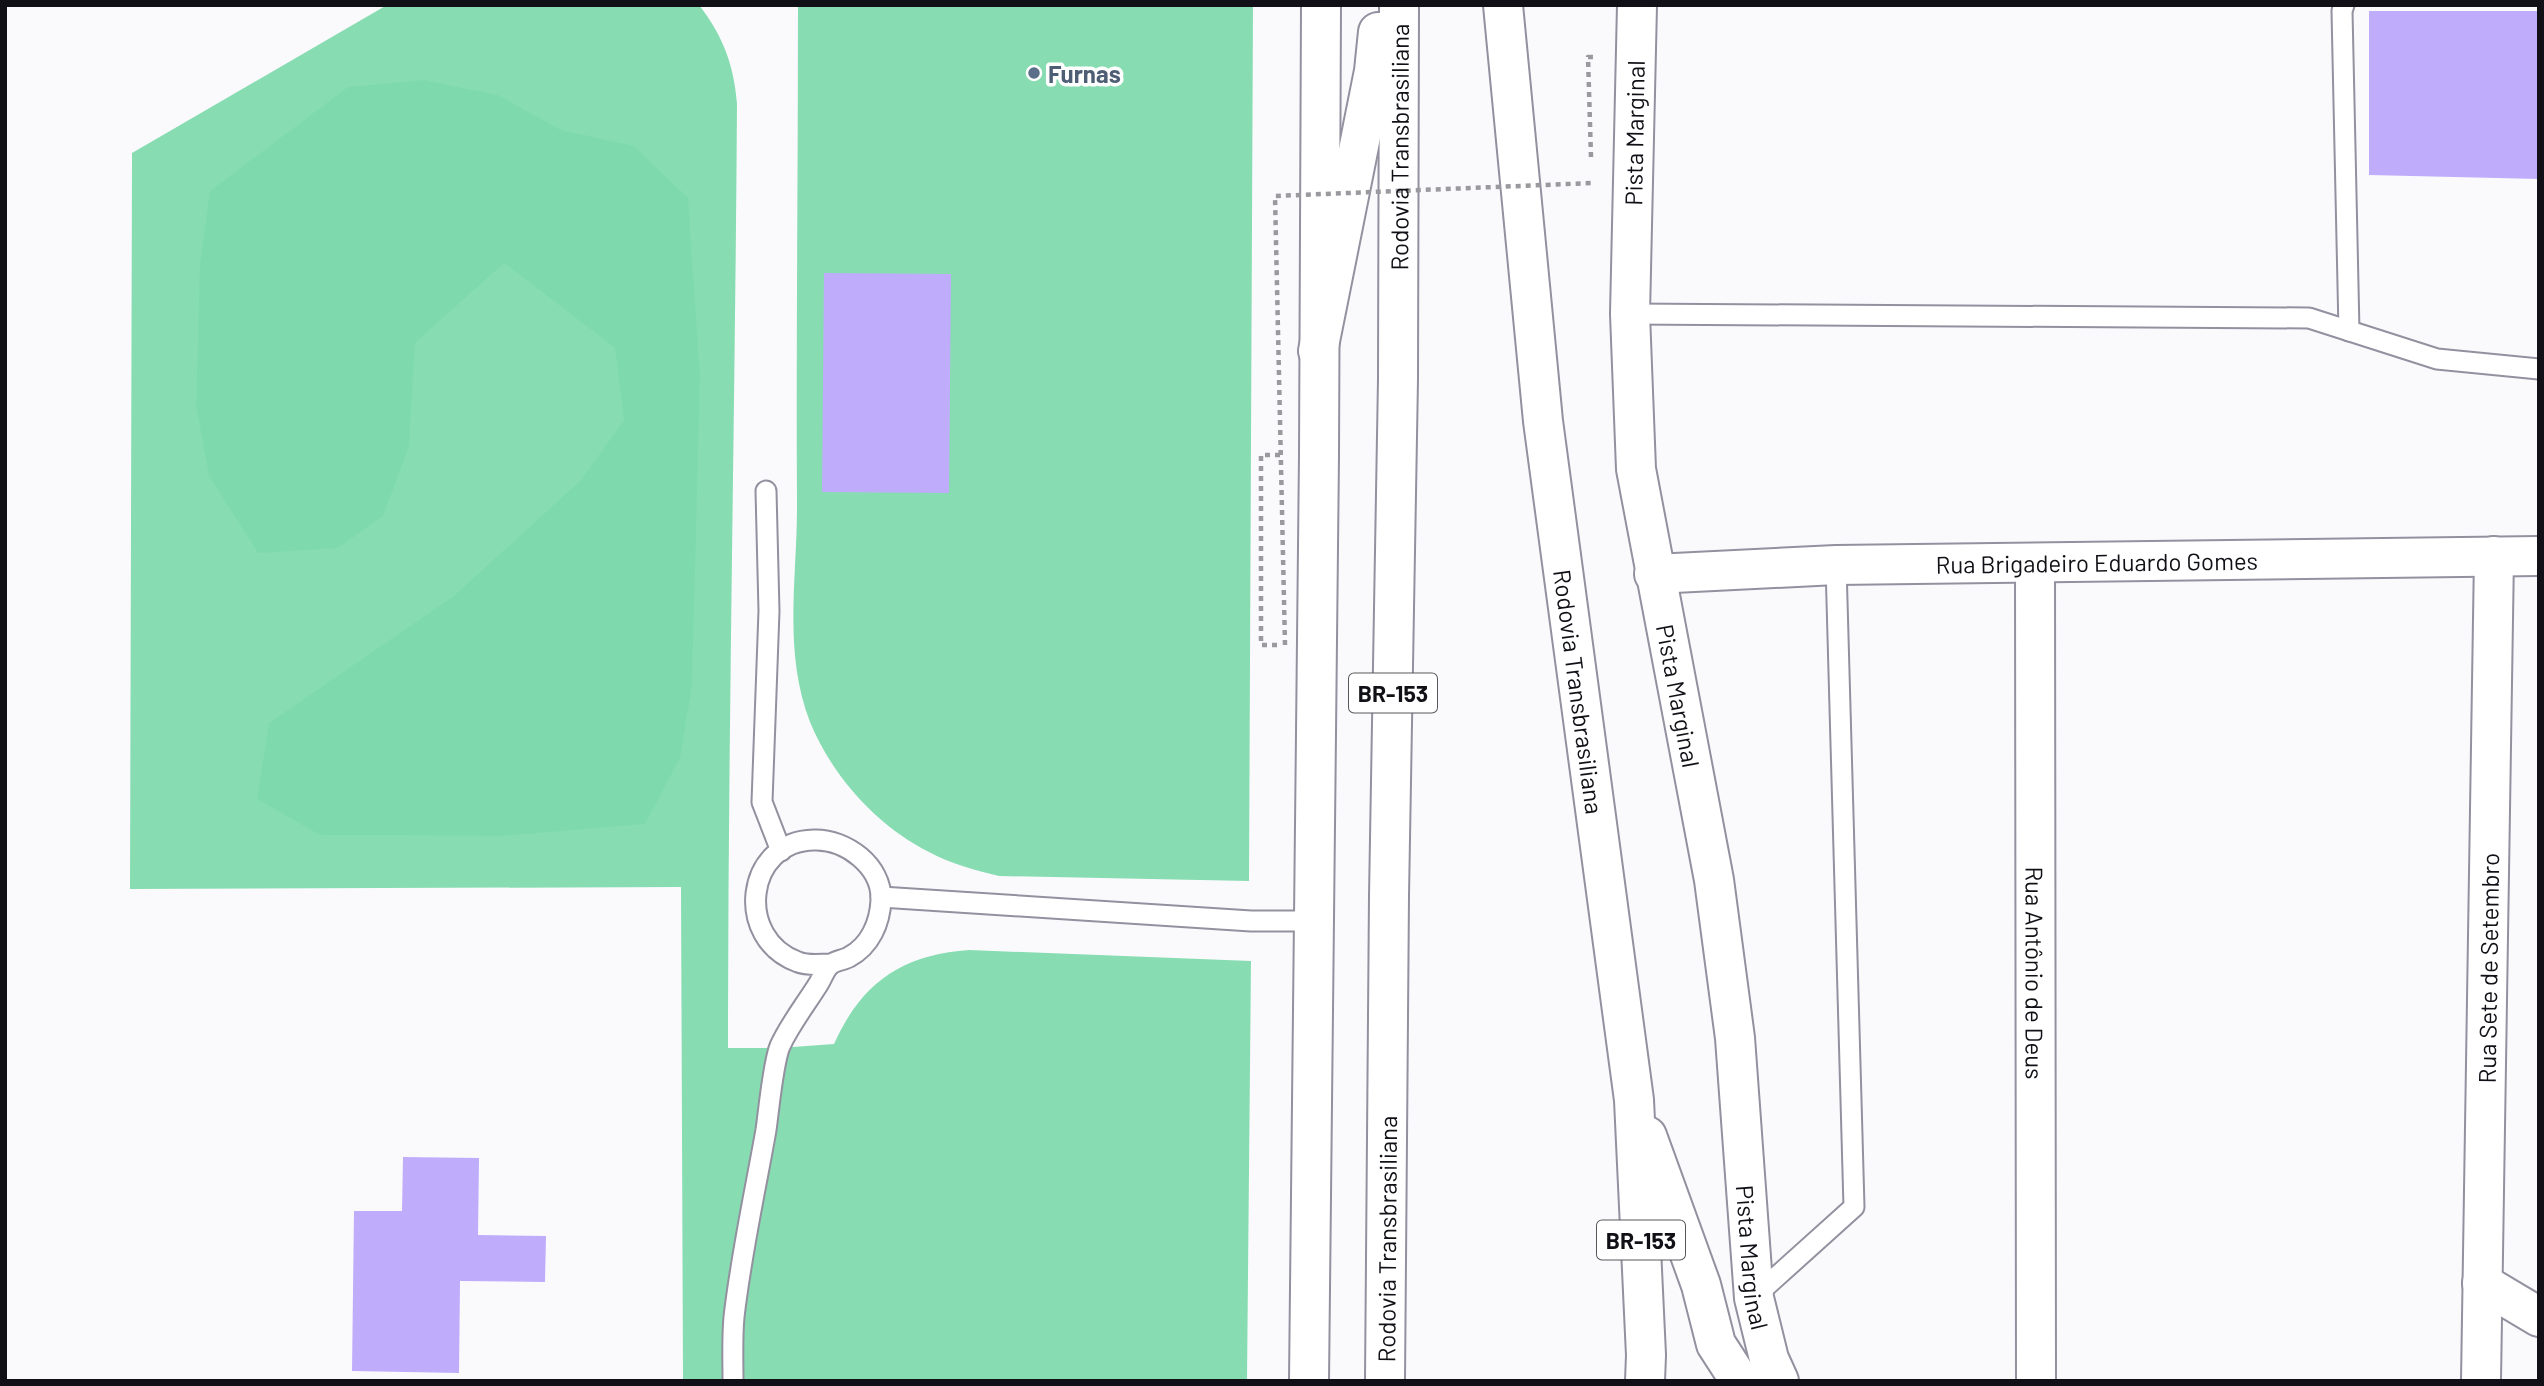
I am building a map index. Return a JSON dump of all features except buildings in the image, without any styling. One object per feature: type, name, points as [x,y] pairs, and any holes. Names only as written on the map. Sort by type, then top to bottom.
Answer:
[{"type":"main road","points":[[1309,1381],[1321,5]]},
{"type":"main road","points":[[1318,351],[1374,71],[1381,5]]},
{"type":"main road","name":"Rodovia Transbrasiliana","points":[[1385,1381],[1398,379],[1399,5]]},
{"type":"main road","name":"Rodovia Transbrasiliana","points":[[1503,5],[1542,421],[1634,1100],[1646,1381]]},
{"type":"main road","name":"Pista Marginal","points":[[1637,5],[1630,314],[1636,468],[1654,573],[1703,817],[1732,1011],[1754,1298],[1769,1359],[1779,1381]]},
{"type":"main road","name":"Rua Sete de Setembro","points":[[2481,1381],[2494,556]]},
{"type":"main road","name":"Rua Brigadeiro Eduardo Gomes","points":[[1654,573],[1836,565],[2539,556]]},
{"type":"main road","name":"Rua Antônio de Deus","points":[[2035,563],[2036,1381]]},
{"type":"main road","points":[[1634,1100],[1701,1285],[1716,1345],[1740,1381]]},
{"type":"main road","points":[[2482,1283],[2539,1317]]},
{"type":"lane","points":[[2344,5],[2349,331]]},
{"type":"lane","points":[[1630,314],[2309,318],[2437,359],[2539,369]]},
{"type":"lane","points":[[766,491],[769,611],[762,802],[781,851]]},
{"type":"lane","points":[[1754,1298],[1854,1207],[1836,565]]},
{"type":"lane","points":[[813,840],[835,841],[857,853],[872,869],[881,897],[878,924],[866,943],[850,957],[830,964],[802,964],[786,957],[769,943],[758,925],[754,904],[758,880],[770,861],[781,851],[800,842],[813,840]]},
{"type":"lane","points":[[881,897],[1251,921],[1314,921]]},
{"type":"lane","points":[[733,1381],[734,1318],[779,1048],[830,964]]},
{"type":"path","points":[[1319,455],[1261,456],[1261,645],[1284,645],[1275,196],[1592,183]]},
{"type":"green space","points":[[387,5],[699,5],[715,28],[730,64],[737,104],[728,1048],[834,1044],[845,1022],[871,988],[904,966],[945,953],[969,950],[1251,961],[1247,1381],[683,1381],[681,887],[130,889],[132,153]]},
{"type":"green space","points":[[798,5],[1253,5],[1249,881],[999,876],[963,866],[910,841],[874,814],[844,780],[819,742],[802,696],[793,616],[797,507]]},
{"type":"green space","points":[[424,80],[498,95],[561,130],[634,146],[688,198],[700,376],[692,685],[680,758],[645,824],[501,836],[320,835],[257,799],[269,723],[455,595],[581,480],[624,420],[615,348],[504,263],[415,343],[409,447],[383,516],[338,548],[258,553],[209,476],[196,405],[200,264],[210,191],[348,87]]},
{"type":"place","name":"Furnas","points":[[1034,73]]}]
